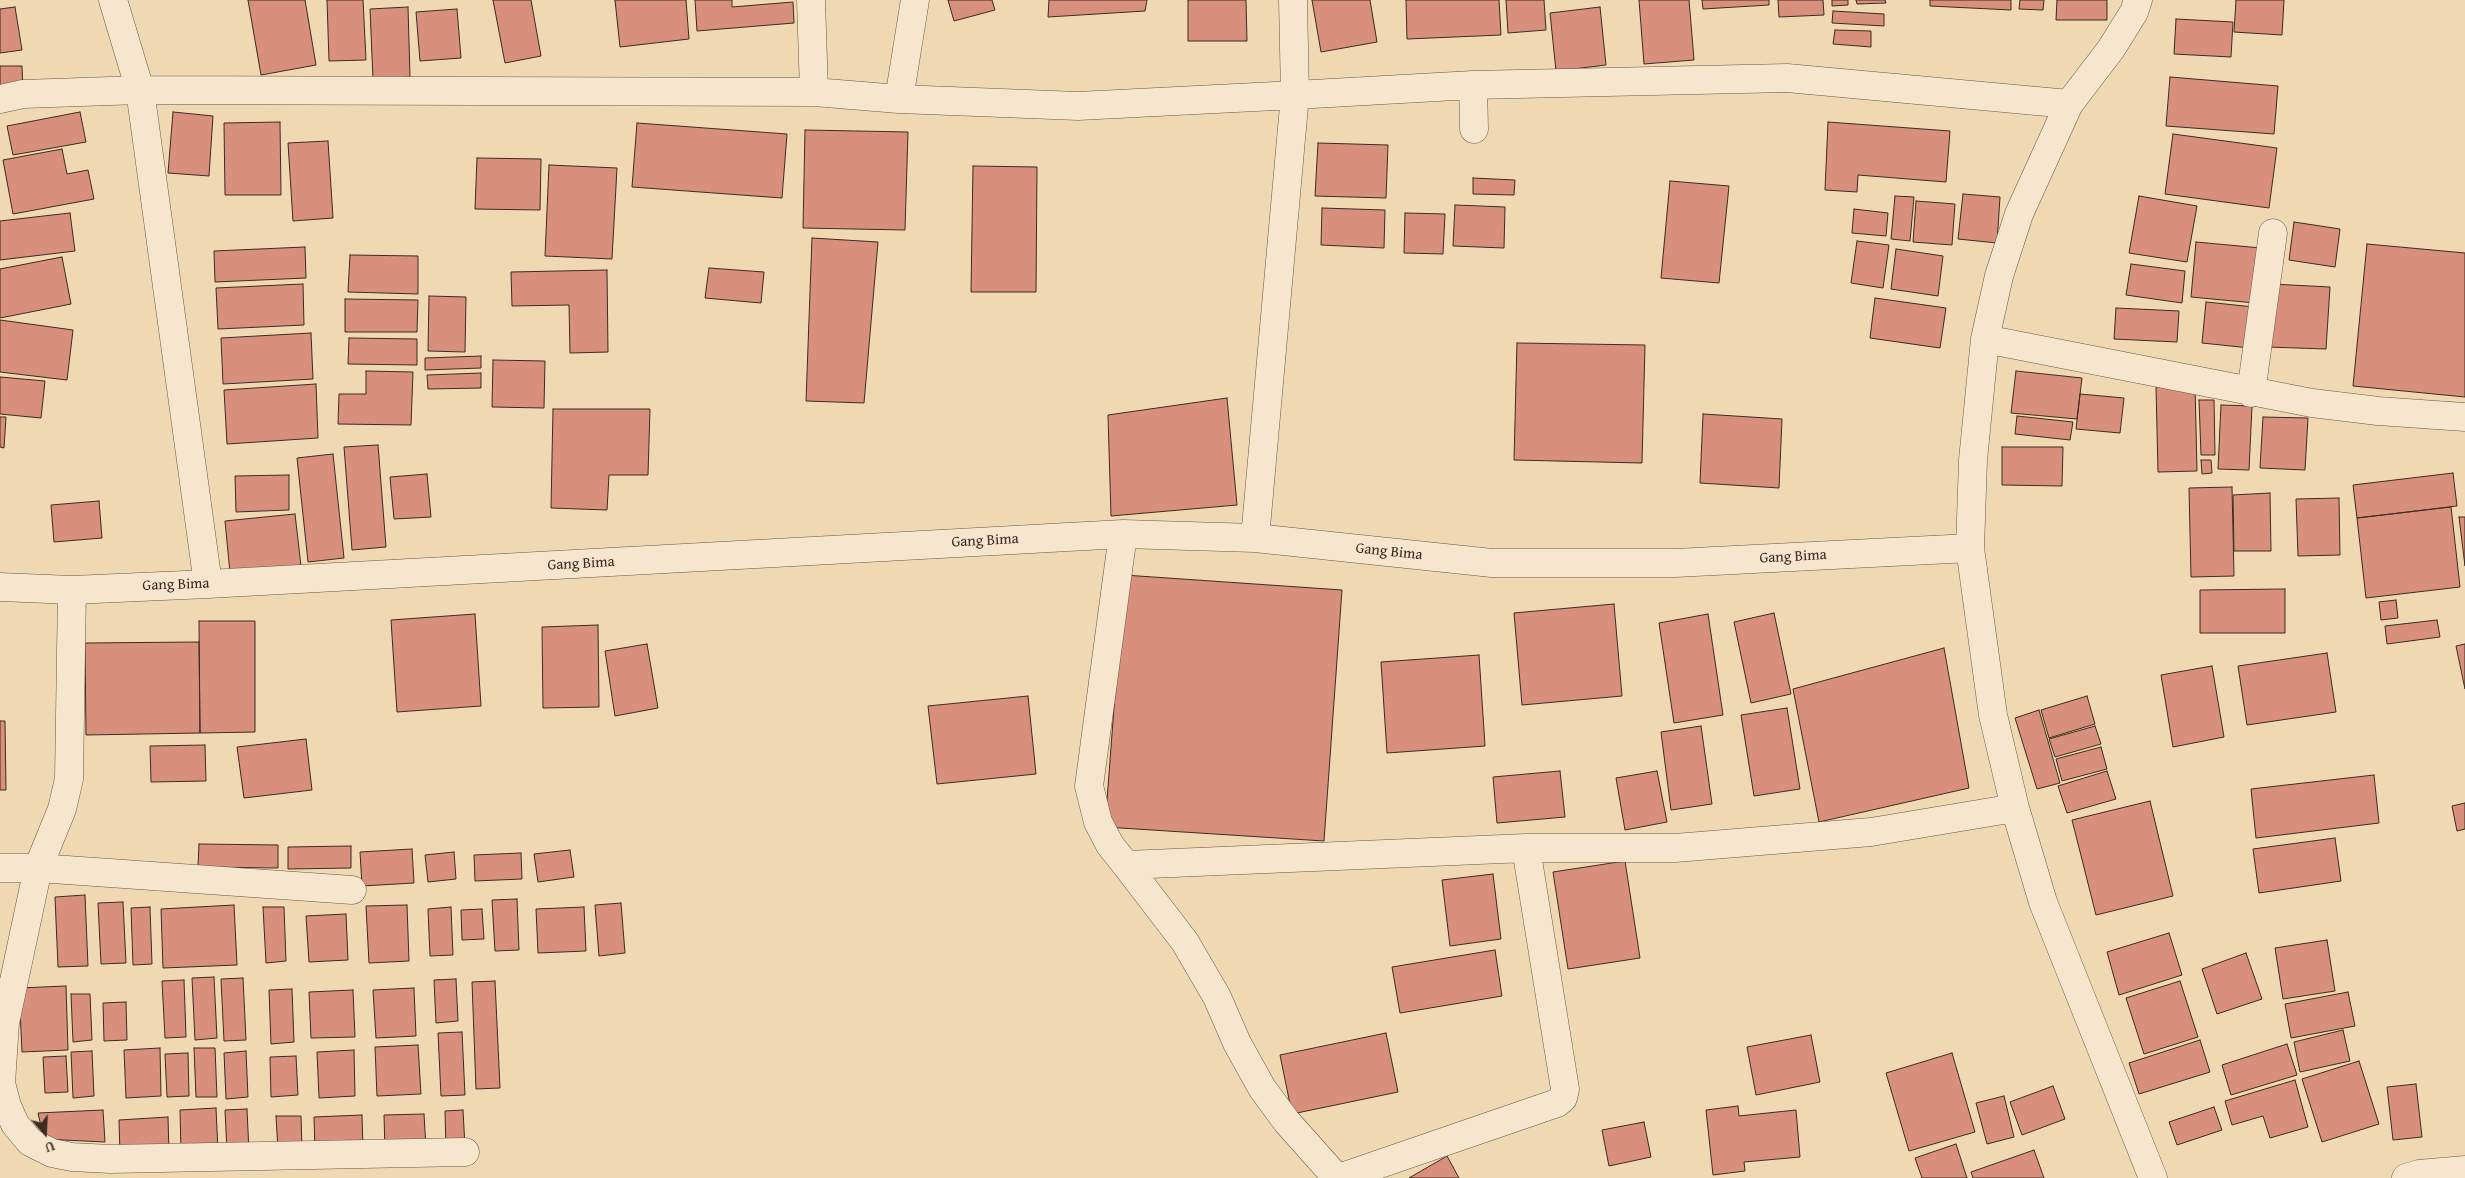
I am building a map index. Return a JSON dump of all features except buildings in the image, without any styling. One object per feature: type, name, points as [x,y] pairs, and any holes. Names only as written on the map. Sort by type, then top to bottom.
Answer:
[{"type":"street","points":[[113,0],[140,90],[208,584]]},
{"type":"street","points":[[811,0],[814,92]]},
{"type":"street","points":[[899,99],[915,0]]},
{"type":"street","points":[[1255,538],[1295,95],[1293,0]]},
{"type":"street","points":[[2138,0],[2134,12],[2111,50],[2069,104],[2019,214],[1999,276],[1986,339],[1974,460],[1970,548],[1993,715],[2015,808],[2043,902],[2154,1178]]},
{"type":"street","points":[[0,99],[23,94],[140,90],[814,92],[899,99],[1078,106],[1473,85],[1787,78],[2069,104]]},
{"type":"street","points":[[1473,85],[1474,129]]},
{"type":"street","points":[[2251,393],[2273,232]]},
{"type":"street","points":[[1986,339],[2251,393],[2378,411],[2465,418]]},
{"type":"street","points":[[1123,534],[1089,786],[1098,822],[1110,845],[1185,942],[1217,998],[1237,1043],[1262,1088],[1287,1122],[1338,1178],[1557,1103],[1563,1098],[1565,1089],[1526,848]]},
{"type":"street","name":"Gang Bima","points":[[0,586],[72,590],[208,584],[1123,534],[1255,538],[1492,563],[1676,564],[1970,548]]},
{"type":"street","points":[[72,590],[69,779],[62,809],[38,868],[3,1023],[1,1083],[7,1106],[15,1124],[30,1142],[52,1153],[112,1168],[465,1152]]},
{"type":"street","points":[[1126,865],[1526,848],[1685,848],[1871,832],[2015,808]]},
{"type":"street","points":[[0,868],[38,868],[352,890]]},
{"type":"street","points":[[2406,1178],[2419,1174],[2465,1170]]}]
